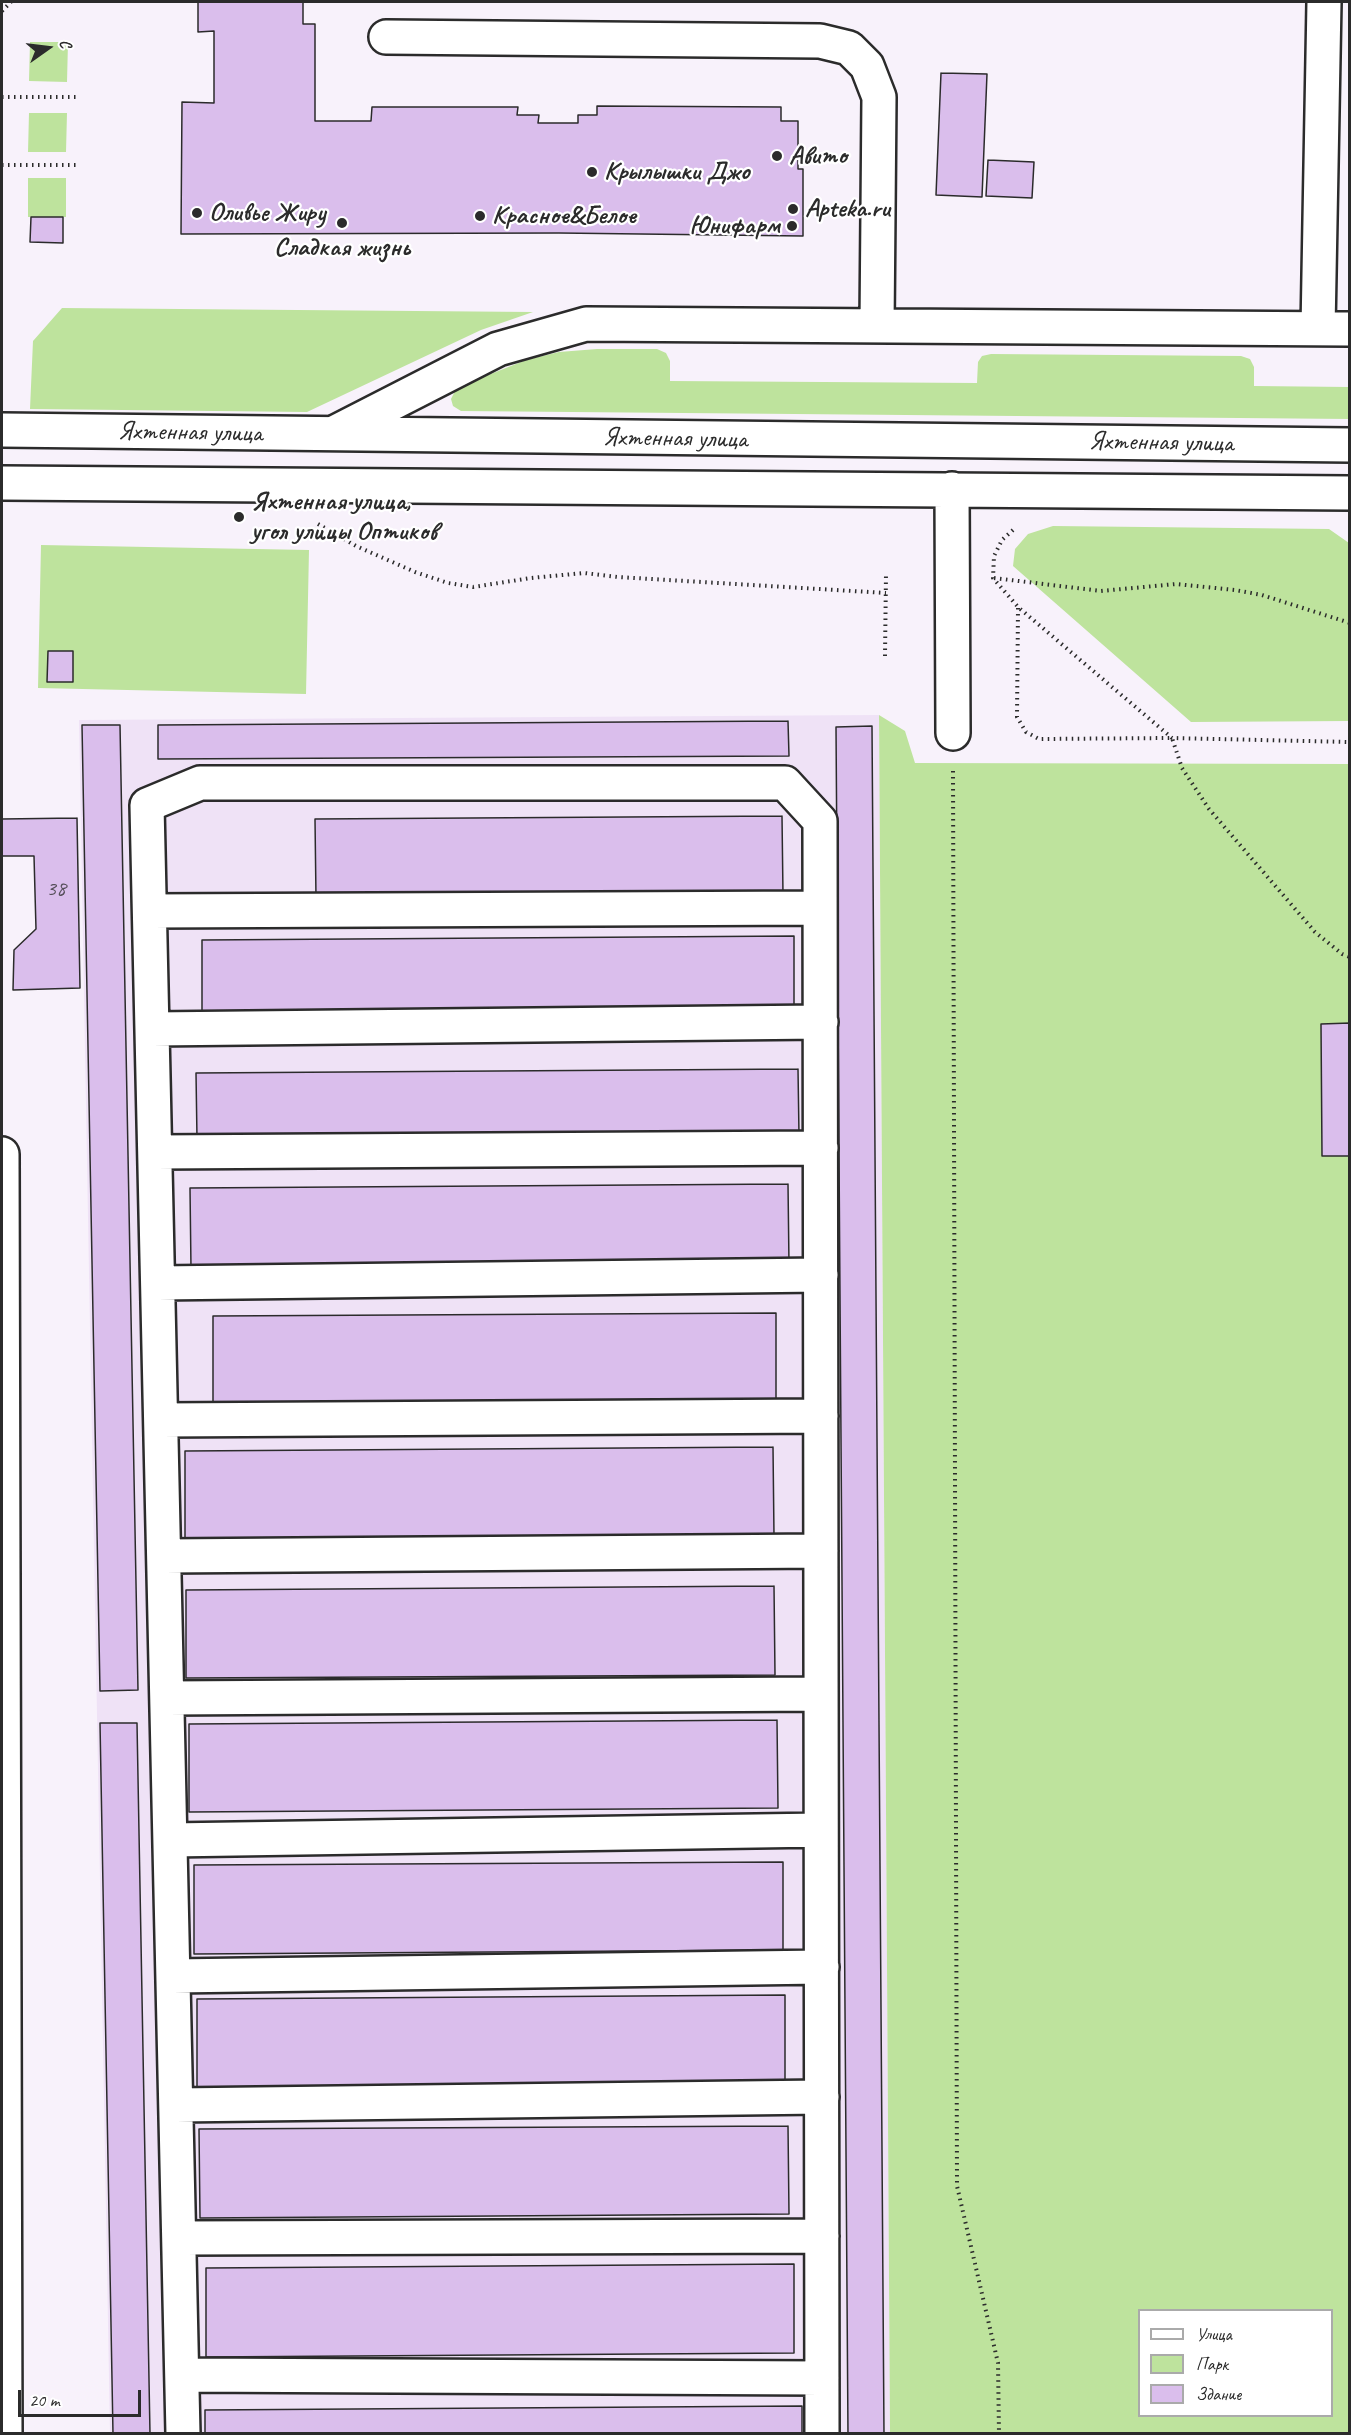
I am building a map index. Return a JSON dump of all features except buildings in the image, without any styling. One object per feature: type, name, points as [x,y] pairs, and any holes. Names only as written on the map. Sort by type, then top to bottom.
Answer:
[{"type":"street","points":[[331,435],[498,349],[586,324],[1334,329],[1324,2]]},
{"type":"street","points":[[386,38],[820,41],[849,48],[867,66],[879,97],[877,327]]},
{"type":"street","name":"Яхтенная улица","points":[[2,430],[1350,445]]},
{"type":"street","name":"Яхтенная улица","points":[[2,483],[1348,494]]},
{"type":"street","points":[[952,489],[953,733]]},
{"type":"street","points":[[183,2433],[147,805],[200,783],[785,783],[820,821],[822,2433]]},
{"type":"street","points":[[150,911],[820,908]]},
{"type":"street","points":[[152,1029],[820,1022]]},
{"type":"street","points":[[155,1152],[821,1148]]},
{"type":"street","points":[[2,1154],[5,2433]]},
{"type":"street","points":[[158,1283],[821,1275]]},
{"type":"street","points":[[161,1420],[821,1416]]},
{"type":"street","points":[[164,1556],[821,1551]]},
{"type":"street","points":[[167,1698],[821,1694]]},
{"type":"street","points":[[170,1840],[822,1830]]},
{"type":"street","points":[[173,1976],[822,1966]]},
{"type":"street","points":[[176,2105],[822,2097]]},
{"type":"street","points":[[178,2238],[822,2236]]},
{"type":"street","points":[[182,2375],[822,2378]]},
{"type":"path","points":[[2,11],[11,2]]},
{"type":"path","points":[[2,97],[80,97]]},
{"type":"path","points":[[2,165],[80,165]]},
{"type":"path","points":[[317,523],[356,546],[414,572],[448,584],[473,587],[584,573],[618,578],[886,593]]},
{"type":"path","points":[[885,656],[886,573]]},
{"type":"path","points":[[1350,623],[1262,595],[1197,585],[1176,584],[1101,591],[993,578],[1018,607],[1172,738],[1182,768],[1209,809],[1315,932],[1342,954],[1350,957]]},
{"type":"path","points":[[1018,607],[1017,717],[1026,732],[1039,739],[1172,738],[1350,742]]},
{"type":"path","points":[[953,805],[957,2186],[998,2363],[999,2433]]},
{"type":"shaded area","points":[[879,715],[890,2433],[110,2433],[79,720]]},
{"type":"green space","points":[[1349,2],[1350,2],[1348,272]]},
{"type":"green space","points":[[30,42],[68,42],[67,82],[29,81]]},
{"type":"green space","points":[[29,113],[67,113],[66,152],[28,152]]},
{"type":"green space","points":[[28,178],[66,178],[66,217],[28,217]]},
{"type":"green space","points":[[62,308],[533,312],[481,330],[307,412],[30,409],[33,341]]},
{"type":"green space","points":[[597,349],[657,349],[666,353],[670,361],[670,381],[977,383],[978,362],[982,356],[991,354],[1241,356],[1250,359],[1254,367],[1254,386],[1349,387],[1350,419],[461,411],[453,406],[451,399],[455,391],[463,385],[526,360],[559,352]]},
{"type":"green space","points":[[1053,526],[1329,529],[1349,543],[1349,721],[1191,722],[1013,566],[1015,549],[1028,534]]},
{"type":"green space","points":[[41,545],[309,550],[306,694],[38,688]]},
{"type":"green space","points":[[879,715],[905,731],[915,763],[1349,764],[1349,2433],[890,2433]]},
{"type":"place","name":"Авито","points":[[777,156]]},
{"type":"place","name":"Крылышки Джо","points":[[592,172]]},
{"type":"place","name":"Apteka.ru","points":[[793,209]]},
{"type":"place","name":"Оливье Жиру","points":[[197,213]]},
{"type":"place","name":"Красное&Белое","points":[[480,216]]},
{"type":"place","name":"Сладкая жизнь","points":[[342,223]]},
{"type":"place","name":"Юнифарм","points":[[792,226]]},
{"type":"place","name":"Яхтенная улица, угол улицы Оптиков","points":[[239,517]]}]
